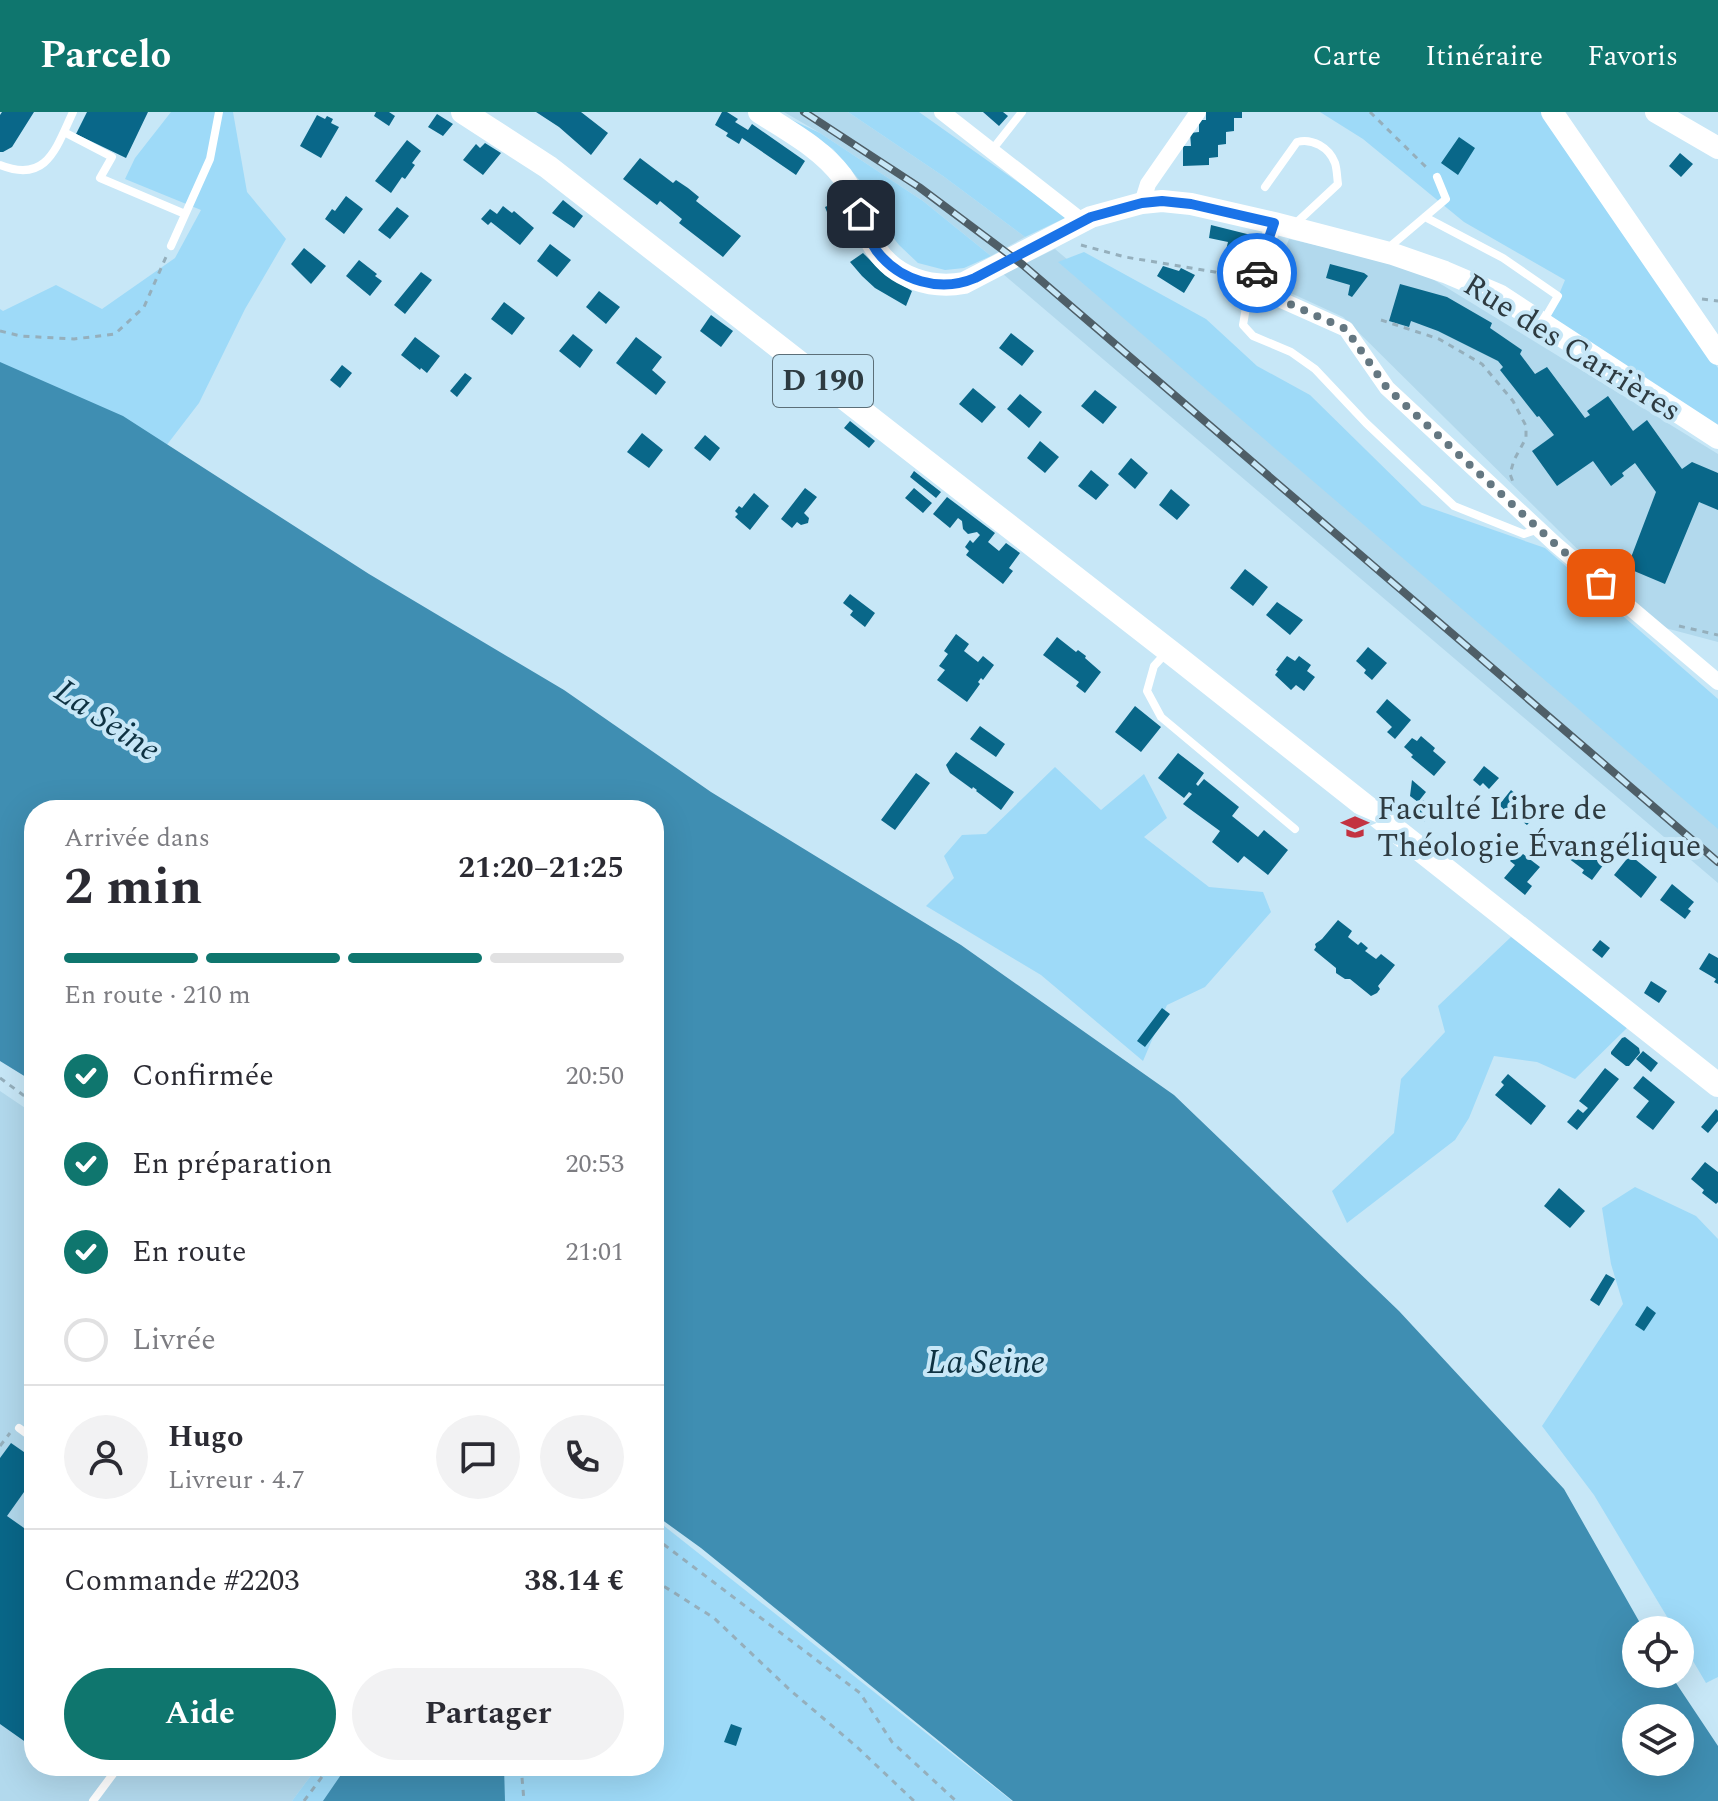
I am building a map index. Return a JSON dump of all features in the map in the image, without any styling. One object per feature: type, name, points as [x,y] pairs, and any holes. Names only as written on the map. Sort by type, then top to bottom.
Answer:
[{"type":"main road","name":"D 190","points":[[463,112],[548,167],[1173,654],[1718,1085]]},
{"type":"street","name":"Rue des Carrières","points":[[759,112],[827,158],[855,198],[875,248],[902,274],[925,282],[945,285],[964,283],[1091,217],[1142,203],[1162,201],[1191,204],[1384,252],[1445,272],[1499,295],[1718,438]]},
{"type":"street","points":[[942,112],[1083,222]]},
{"type":"street","points":[[1142,203],[1148,184],[1198,112]]},
{"type":"street","points":[[1552,112],[1718,354]]},
{"type":"street","points":[[1656,112],[1718,148]]},
{"type":"street","points":[[1283,225],[1252,287],[1346,329],[1387,388],[1539,529],[1718,682]]},
{"type":"lane","points":[[0,165],[16,172],[39,167],[54,151],[73,112]]},
{"type":"lane","points":[[171,246],[210,159],[219,112]]},
{"type":"lane","points":[[992,150],[1022,112]]},
{"type":"lane","points":[[64,132],[112,157],[100,178],[185,214]]},
{"type":"lane","points":[[1265,187],[1297,142],[1306,140],[1318,143],[1335,161],[1338,184],[1283,225]]},
{"type":"lane","points":[[1384,252],[1446,199],[1437,177]]},
{"type":"lane","points":[[1425,217],[1503,258],[1558,296],[1542,324]]},
{"type":"lane","points":[[1252,287],[1243,325],[1253,336],[1291,352],[1315,369],[1366,423],[1454,506],[1524,534],[1539,529]]},
{"type":"lane","points":[[1173,654],[1154,666],[1147,691],[1161,717],[1295,829]]},
{"type":"lane","points":[[19,1428],[24,1432]]},
{"type":"lane","points":[[93,1801],[112,1776]]},
{"type":"path","points":[[1370,112],[1437,177]]},
{"type":"path","points":[[1055,237],[1125,257],[1215,272],[1252,287]]},
{"type":"path","points":[[0,331],[21,336],[74,339],[115,334],[144,307],[171,246]]},
{"type":"path","points":[[1381,320],[1439,339],[1482,364],[1513,401],[1526,426],[1526,438],[1510,474],[1514,483]]},
{"type":"path","points":[[1671,624],[1718,635]]},
{"type":"path","points":[[0,1078],[24,1096]]},
{"type":"path","points":[[664,1545],[860,1693],[892,1742],[956,1801]]},
{"type":"path","points":[[664,1586],[714,1618],[914,1801]]},
{"type":"path","points":[[304,1801],[323,1776]]},
{"type":"path","points":[[522,1776],[524,1801]]},
{"type":"shaded area","points":[[171,112],[233,112],[247,192],[286,239],[245,309],[199,403],[156,459],[0,381],[0,309],[3,311],[56,285],[102,309],[175,258],[201,210],[125,179],[135,158]]},
{"type":"shaded area","points":[[775,112],[820,133],[923,201],[991,256],[964,268],[945,270],[918,263],[874,213],[861,182],[833,149]]},
{"type":"shaded area","points":[[784,112],[848,112],[943,176],[1025,237],[991,256],[923,201]]},
{"type":"shaded area","points":[[848,112],[919,112],[1067,217],[1025,237],[943,176]]},
{"type":"shaded area","points":[[1320,112],[1542,112],[1718,368],[1718,427],[1550,316],[1565,280],[1464,222],[1363,139]]},
{"type":"shaded area","points":[[1289,239],[1413,267],[1718,454],[1718,642],[1654,625],[1343,317],[1271,284]]},
{"type":"shaded area","points":[[1055,249],[1718,810],[1718,883],[1003,274]]},
{"type":"shaded area","points":[[1084,252],[1206,319],[1257,366],[1310,395],[1422,505],[1545,548],[1718,699],[1718,829],[1058,262]]},
{"type":"shaded area","points":[[1055,767],[1101,810],[1144,774],[1167,818],[1144,837],[1209,887],[1263,892],[1271,912],[1205,987],[1167,1005],[1143,1061],[1041,975],[926,906],[954,878],[944,856],[962,835],[986,834]]},
{"type":"shaded area","points":[[1511,937],[1628,1027],[1575,1079],[1537,1062],[1494,1056],[1469,1118],[1455,1140],[1347,1223],[1332,1191],[1394,1133],[1401,1079],[1445,1032],[1438,1006]]},
{"type":"shaded area","points":[[0,1091],[24,1107],[24,1776],[311,1776],[292,1801],[0,1801]]},
{"type":"shaded area","points":[[1635,1187],[1696,1216],[1718,1239],[1718,1677],[1706,1683],[1694,1663],[1694,1616],[1667,1616],[1594,1495],[1542,1426],[1623,1304],[1611,1264],[1602,1208]]},
{"type":"shaded area","points":[[664,1526],[1012,1801],[292,1801],[311,1776],[664,1776]]},
{"type":"water","name":"La Seine","points":[[0,362],[123,416],[369,574],[564,690],[711,792],[961,945],[1174,1095],[1399,1311],[1564,1489],[1636,1616],[1622,1616],[1622,1688],[1679,1688],[1690,1704],[1622,1704],[1622,1776],[1694,1776],[1694,1710],[1718,1746],[1718,1801],[1013,1801],[664,1521],[664,800],[24,800],[24,1076],[0,1061]]},
{"type":"water","points":[[340,1776],[504,1776],[505,1801],[323,1801]]},
{"type":"building","points":[[2,112],[34,112],[12,147],[0,152],[0,115]]},
{"type":"building","points":[[87,112],[148,112],[126,158],[76,134]]},
{"type":"building","points":[[376,112],[389,112],[395,116],[389,126],[374,116]]},
{"type":"building","points":[[536,112],[581,112],[608,133],[591,155]]},
{"type":"building","points":[[722,112],[738,119],[735,122],[748,130],[752,124],[805,161],[796,175],[742,138],[739,144],[726,136],[728,133],[715,125]]},
{"type":"building","points":[[983,112],[1003,112],[1008,116],[999,126]]},
{"type":"building","points":[[1206,112],[1242,112],[1242,118],[1234,118],[1234,131],[1226,132],[1226,144],[1218,145],[1218,157],[1209,158],[1209,165],[1183,166],[1183,146],[1191,146],[1190,133],[1199,132],[1199,120],[1206,120]]},
{"type":"building","points":[[437,114],[453,124],[443,136],[428,127]]},
{"type":"building","points":[[317,115],[333,119],[331,123],[339,127],[321,158],[300,146]]},
{"type":"building","points":[[1459,137],[1475,148],[1458,175],[1441,163]]},
{"type":"building","points":[[407,140],[421,151],[405,179],[402,177],[391,193],[375,181]]},
{"type":"building","points":[[485,143],[501,153],[483,175],[463,160],[476,144],[480,148]]},
{"type":"building","points":[[1680,153],[1693,164],[1681,177],[1669,166]]},
{"type":"building","points":[[640,158],[673,183],[676,180],[688,188],[699,197],[696,201],[741,236],[723,257],[679,223],[682,219],[660,201],[657,205],[623,179]]},
{"type":"building","points":[[346,196],[363,209],[344,234],[325,219]]},
{"type":"building","points":[[563,200],[583,216],[574,228],[552,213]]},
{"type":"building","points":[[841,200],[853,231],[837,237],[825,207]]},
{"type":"building","points":[[503,206],[534,228],[520,245],[491,222],[488,225],[481,219],[490,209],[497,214]]},
{"type":"building","points":[[397,207],[409,216],[390,239],[378,230]]},
{"type":"building","points":[[1211,225],[1251,235],[1244,263],[1224,258],[1228,242],[1209,238]]},
{"type":"building","points":[[550,244],[571,260],[557,277],[537,261]]},
{"type":"building","points":[[304,248],[326,266],[311,284],[291,264]]},
{"type":"building","points":[[863,253],[885,275],[912,291],[906,306],[875,288],[850,262]]},
{"type":"building","points":[[359,260],[382,281],[370,296],[346,276]]},
{"type":"building","points":[[1330,264],[1368,276],[1352,297],[1348,295],[1350,285],[1326,278]]},
{"type":"building","points":[[1163,266],[1179,271],[1181,268],[1195,275],[1184,293],[1157,276]]},
{"type":"building","points":[[421,272],[432,280],[405,314],[394,305]]},
{"type":"building","points":[[1400,284],[1447,297],[1492,323],[1490,328],[1522,350],[1520,354],[1535,374],[1547,367],[1585,418],[1590,415],[1587,411],[1608,396],[1633,431],[1647,420],[1682,469],[1692,462],[1718,473],[1718,510],[1699,502],[1665,584],[1627,568],[1656,492],[1635,463],[1611,486],[1593,461],[1557,486],[1532,451],[1554,435],[1500,370],[1503,367],[1498,361],[1411,321],[1409,327],[1389,321]]},
{"type":"building","points":[[599,291],[620,307],[606,324],[586,307]]},
{"type":"building","points":[[504,302],[525,318],[512,335],[491,319]]},
{"type":"building","points":[[711,315],[733,331],[721,347],[700,331]]},
{"type":"building","points":[[1011,333],[1034,351],[1022,366],[999,348]]},
{"type":"building","points":[[573,334],[593,350],[580,368],[559,351]]},
{"type":"building","points":[[415,337],[440,356],[427,373],[401,355]]},
{"type":"building","points":[[636,337],[662,357],[652,370],[666,382],[656,395],[616,363]]},
{"type":"building","points":[[342,365],[352,373],[340,388],[330,380]]},
{"type":"building","points":[[465,373],[472,378],[457,397],[450,391]]},
{"type":"building","points":[[787,373],[796,380],[785,393],[777,387]]},
{"type":"building","points":[[973,388],[996,407],[982,423],[959,404]]},
{"type":"building","points":[[1095,390],[1117,407],[1103,424],[1081,406]]},
{"type":"building","points":[[1020,394],[1042,412],[1029,428],[1007,409]]},
{"type":"building","points":[[850,421],[875,441],[869,448],[844,428]]},
{"type":"building","points":[[642,433],[663,450],[649,468],[627,452]]},
{"type":"building","points":[[705,435],[720,448],[710,461],[694,448]]},
{"type":"building","points":[[1040,441],[1059,457],[1045,473],[1027,458]]},
{"type":"building","points":[[1131,458],[1148,473],[1135,489],[1118,474]]},
{"type":"building","points":[[1091,470],[1109,485],[1096,500],[1078,486]]},
{"type":"building","points":[[914,471],[941,492],[936,498],[910,477]]},
{"type":"building","points":[[805,488],[817,497],[804,513],[809,518],[808,523],[801,525],[797,522],[792,528],[781,519]]},
{"type":"building","points":[[914,488],[932,503],[923,513],[905,498]]},
{"type":"building","points":[[1171,489],[1190,505],[1177,520],[1159,505]]},
{"type":"building","points":[[754,493],[769,506],[750,530],[735,517],[738,514],[735,511],[739,506],[742,508]]},
{"type":"building","points":[[947,497],[995,533],[988,542],[999,551],[1006,543],[1020,553],[1009,568],[1013,571],[1003,584],[966,555],[969,551],[965,547],[980,535],[977,532],[968,534],[958,518],[950,528],[933,514]]},
{"type":"building","points":[[1245,569],[1268,587],[1253,606],[1230,588]]},
{"type":"building","points":[[850,594],[875,613],[865,627],[850,615],[853,611],[843,603]]},
{"type":"building","points":[[1277,602],[1303,620],[1290,635],[1266,615]]},
{"type":"building","points":[[956,634],[969,644],[964,651],[978,662],[983,656],[994,665],[978,682],[980,684],[967,702],[937,680],[945,670],[939,666],[948,654],[944,651]]},
{"type":"building","points":[[1057,637],[1086,656],[1101,672],[1085,693],[1076,686],[1079,682],[1043,655]]},
{"type":"building","points":[[1368,647],[1387,663],[1372,680],[1356,661]]},
{"type":"building","points":[[1287,656],[1295,661],[1299,656],[1311,665],[1307,671],[1315,677],[1304,691],[1296,685],[1291,690],[1275,675]]},
{"type":"building","points":[[1387,699],[1411,720],[1395,739],[1387,732],[1392,727],[1376,712]]},
{"type":"building","points":[[1135,706],[1161,727],[1141,752],[1115,732]]},
{"type":"building","points":[[980,726],[1005,744],[996,757],[970,739]]},
{"type":"building","points":[[1421,736],[1446,762],[1434,776],[1404,747],[1412,738],[1417,741]]},
{"type":"building","points":[[956,752],[1014,792],[1001,810],[950,773],[946,765]]},
{"type":"building","points":[[1178,753],[1204,773],[1196,784],[1198,786],[1204,779],[1239,807],[1232,816],[1258,837],[1264,830],[1288,850],[1268,875],[1244,856],[1238,863],[1212,842],[1220,831],[1183,804],[1192,794],[1189,792],[1184,798],[1158,778]]},
{"type":"building","points":[[1484,766],[1499,778],[1489,789],[1473,780]]},
{"type":"building","points":[[916,773],[930,783],[895,830],[881,820]]},
{"type":"building","points":[[1412,780],[1426,792],[1418,802],[1410,796]]},
{"type":"building","points":[[1511,790],[1538,813],[1527,825],[1499,805]]},
{"type":"building","points":[[1423,800],[1435,809],[1424,822],[1413,812]]},
{"type":"building","points":[[1580,841],[1607,860],[1592,880],[1568,858]]},
{"type":"building","points":[[1516,854],[1520,857],[1523,854],[1540,867],[1527,882],[1532,886],[1525,895],[1504,878],[1515,865],[1510,861]]},
{"type":"building","points":[[1630,855],[1657,877],[1641,898],[1614,875]]},
{"type":"building","points":[[1672,884],[1694,902],[1685,919],[1660,900]]},
{"type":"building","points":[[1338,920],[1352,931],[1348,937],[1368,948],[1365,951],[1376,959],[1381,954],[1395,965],[1378,986],[1380,989],[1377,993],[1371,996],[1350,979],[1336,973],[1336,968],[1314,950],[1315,944]]},
{"type":"building","points":[[1600,940],[1610,948],[1602,958],[1592,950]]},
{"type":"building","points":[[1709,953],[1718,958],[1718,984],[1714,982],[1716,979],[1699,969]]},
{"type":"building","points":[[1651,981],[1667,991],[1659,1003],[1644,993]]},
{"type":"building","points":[[1162,1008],[1170,1014],[1145,1047],[1137,1041]]},
{"type":"building","points":[[1625,1037],[1639,1048],[1640,1053],[1629,1066],[1611,1054]]},
{"type":"building","points":[[1643,1051],[1658,1063],[1651,1072],[1636,1059]]},
{"type":"building","points":[[1605,1068],[1619,1079],[1577,1130],[1567,1122],[1578,1109],[1583,1113],[1588,1108],[1579,1101]]},
{"type":"building","points":[[1508,1074],[1546,1106],[1531,1125],[1495,1095]]},
{"type":"building","points":[[1643,1076],[1675,1102],[1653,1130],[1636,1117],[1649,1101],[1633,1088]]},
{"type":"building","points":[[1716,1109],[1718,1121],[1708,1133],[1701,1127]]},
{"type":"building","points":[[1705,1162],[1718,1172],[1716,1204],[1691,1179]]},
{"type":"building","points":[[1559,1188],[1585,1211],[1570,1228],[1544,1206]]},
{"type":"building","points":[[1606,1274],[1615,1279],[1599,1306],[1590,1300]]},
{"type":"building","points":[[1647,1306],[1656,1313],[1644,1331],[1635,1325]]},
{"type":"building","points":[[11,1443],[24,1452],[24,1492],[7,1516],[24,1528],[24,1741],[0,1724],[0,1458]]},
{"type":"building","points":[[731,1724],[742,1728],[736,1746],[724,1742]]},
{"type":"railway","points":[[804,112],[919,187],[1023,265],[1718,862]]},
{"type":"way so far","points":[[1257,273],[1252,287],[1346,329],[1387,388],[1601,583]]},
{"type":"place","name":"Faculté Libre de Théologie Évangélique","points":[[1355,827]]},
{"type":"route","points":[[861,214],[875,248],[890,265],[915,279],[945,285],[975,278],[1091,217],[1142,203],[1162,201],[1191,204],[1274,223],[1257,273]]}]
